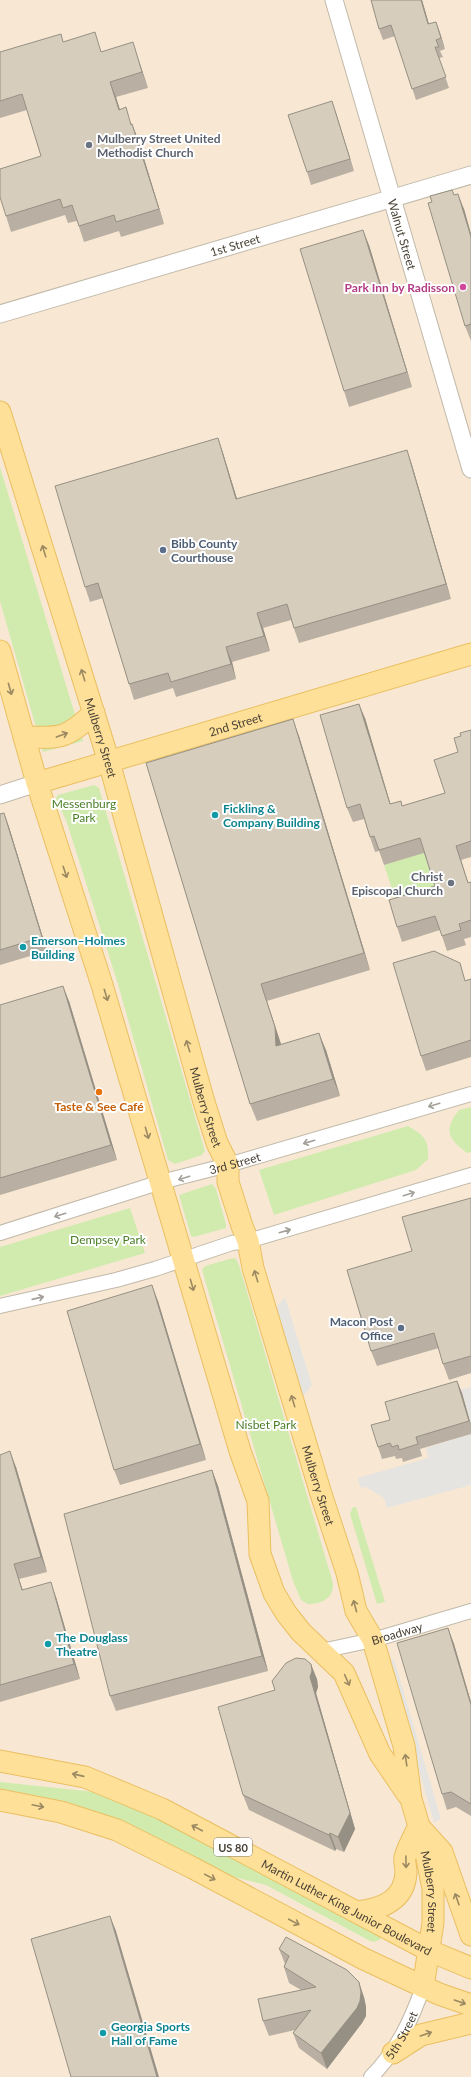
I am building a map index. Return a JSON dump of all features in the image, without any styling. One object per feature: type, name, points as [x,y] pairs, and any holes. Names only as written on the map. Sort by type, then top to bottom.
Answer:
[{"type":"main road","name":"Mulberry Street","points":[[0,412],[109,762],[204,1102],[217,1143],[228,1165],[228,1182],[248,1241],[253,1268],[321,1494],[347,1573],[356,1611],[373,1640],[404,1746],[411,1799],[429,1864],[433,1889],[433,1922],[430,1951],[423,1987]]},
{"type":"main road","name":"Mulberry Street","points":[[0,651],[37,783],[102,985],[240,1451],[258,1501],[260,1554],[274,1593],[286,1613],[321,1651],[344,1673],[380,1754],[411,1799]]},
{"type":"main road","name":"2nd Street","points":[[37,783],[471,654]]},
{"type":"main road","points":[[24,737],[57,738],[74,731],[94,713]]},
{"type":"main road","name":"Martin Luther King Junior Boulevard","points":[[0,1761],[85,1777],[162,1809],[430,1951],[471,1968]]},
{"type":"main road","points":[[0,1800],[62,1812],[117,1830],[193,1868],[364,1959],[423,1987],[471,2005]]},
{"type":"main road","points":[[357,1912],[386,1906],[400,1893],[405,1882],[406,1871],[404,1859],[419,1826],[442,1852],[471,1935]]},
{"type":"main road","points":[[392,2053],[421,2035],[471,2023]]},
{"type":"street","name":"Walnut Street","points":[[334,0],[471,469]]},
{"type":"street","name":"1st Street","points":[[0,314],[471,175]]},
{"type":"street","name":"2nd Street","points":[[0,795],[37,783]]},
{"type":"street","name":"3rd Street","points":[[0,1233],[161,1182],[228,1165],[471,1094]]},
{"type":"street","points":[[0,1306],[116,1280],[232,1243],[248,1241],[471,1175]]},
{"type":"street","name":"Broadway","points":[[321,1651],[373,1640],[471,1611]]},
{"type":"street","name":"5th Street","points":[[371,2077],[392,2053],[410,2021],[423,1987]]},
{"type":"shaded area","points":[[0,0],[471,0],[471,2077],[0,2077]]},
{"type":"shaded area","points":[[285,1297],[312,1385],[301,1399],[274,1310]]},
{"type":"shaded area","points":[[471,1387],[471,1424],[462,1389]]},
{"type":"shaded area","points":[[471,1434],[471,1485],[387,1508],[384,1498],[366,1487],[360,1488],[358,1478],[428,1458],[426,1448]]},
{"type":"shaded area","points":[[394,1659],[441,1819],[434,1822],[387,1661]]},
{"type":"green space","points":[[0,467],[83,741],[43,752],[0,601]]},
{"type":"green space","name":"Messenburg Park","points":[[94,785],[99,788],[205,1151],[202,1155],[175,1164],[168,1160],[117,981],[67,823],[56,798],[58,795]]},
{"type":"green space","points":[[432,850],[440,901],[400,913],[384,865]]},
{"type":"green space","points":[[471,1107],[471,1152],[467,1153],[452,1139],[449,1129],[459,1110]]},
{"type":"green space","points":[[408,1126],[425,1139],[428,1147],[428,1159],[416,1170],[274,1215],[259,1170]]},
{"type":"green space","points":[[212,1184],[216,1189],[226,1228],[194,1237],[191,1236],[179,1195]]},
{"type":"green space","name":"Dempsey Park","points":[[130,1208],[145,1253],[0,1296],[0,1247]]},
{"type":"green space","name":"Nisbet Park","points":[[233,1258],[236,1259],[239,1265],[333,1583],[333,1588],[329,1596],[318,1603],[308,1604],[301,1600],[293,1581],[202,1270],[205,1266]]},
{"type":"green space","points":[[353,1507],[356,1507],[385,1602],[377,1604],[350,1514]]},
{"type":"green space","points":[[0,1782],[95,1792],[159,1816],[378,1934],[381,1939],[374,1942],[370,1941],[266,1885],[226,1875],[122,1821],[68,1802],[0,1789]]},
{"type":"building","points":[[371,0],[421,0],[428,24],[436,22],[441,38],[436,40],[439,47],[435,47],[446,77],[412,89],[391,25],[379,29]]},
{"type":"building","name":"Mulberry Street United Methodist Church","points":[[95,32],[101,52],[133,42],[142,72],[110,82],[119,110],[126,107],[159,209],[116,222],[114,215],[79,226],[72,205],[63,208],[60,199],[6,216],[0,197],[0,169],[41,156],[22,94],[0,101],[0,52],[61,34],[63,42]]},
{"type":"building","points":[[332,101],[350,159],[307,172],[288,115]]},
{"type":"building","name":"Park Inn by Radisson","points":[[452,190],[454,195],[458,194],[471,237],[471,324],[465,326],[428,203],[432,202],[430,196]]},
{"type":"building","points":[[363,230],[407,372],[344,391],[300,249]]},
{"type":"building","points":[[218,438],[236,499],[407,450],[446,584],[294,628],[287,604],[257,613],[264,636],[226,647],[231,664],[171,682],[168,673],[129,684],[98,583],[85,587],[55,486]]},
{"type":"building","points":[[359,704],[390,804],[401,801],[402,806],[445,793],[434,760],[458,752],[454,738],[461,736],[460,733],[471,730],[471,841],[456,846],[468,883],[471,882],[471,920],[459,924],[461,930],[442,936],[435,916],[397,927],[389,900],[435,886],[420,838],[379,850],[374,836],[370,837],[360,804],[347,808],[320,715]]},
{"type":"building","points":[[293,719],[364,953],[261,984],[275,1027],[276,1046],[319,1033],[333,1079],[250,1104],[146,763]]},
{"type":"building","points":[[4,813],[42,937],[0,950],[0,814]]},
{"type":"building","points":[[434,951],[460,963],[465,981],[471,979],[471,1040],[421,1056],[393,963]]},
{"type":"building","points":[[63,986],[111,1145],[0,1178],[0,1005]]},
{"type":"building","points":[[471,1198],[471,1356],[443,1364],[434,1333],[371,1351],[347,1270],[412,1251],[402,1217]]},
{"type":"building","points":[[152,1285],[200,1444],[114,1470],[67,1311]]},
{"type":"building","points":[[457,1381],[469,1421],[416,1437],[418,1444],[399,1450],[398,1445],[392,1447],[390,1443],[378,1447],[371,1425],[390,1420],[385,1402]]},
{"type":"building","points":[[10,1451],[41,1557],[14,1564],[22,1590],[51,1582],[74,1664],[0,1685],[0,1455]]},
{"type":"building","points":[[212,1470],[262,1656],[110,1696],[64,1514]]},
{"type":"building","points":[[448,1628],[471,1705],[471,1804],[451,1792],[442,1794],[397,1643]]},
{"type":"building","points":[[296,1658],[305,1659],[311,1664],[312,1671],[310,1677],[350,1813],[338,1837],[330,1833],[329,1835],[243,1795],[218,1707],[275,1690],[272,1681],[286,1663]]},
{"type":"building","name":"Georgia Sports Hall of Fame","points":[[110,1916],[157,2077],[71,2077],[31,1939]]},
{"type":"building","points":[[286,1937],[347,1970],[359,1982],[361,1992],[360,2001],[357,2008],[321,2053],[293,2033],[311,2010],[263,2021],[258,1999],[316,1987],[284,1967],[289,1956],[279,1949]]},
{"type":"place","name":"Mulberry Street United Methodist Church","points":[[89,145]]},
{"type":"place","name":"Park Inn by Radisson","points":[[463,287]]},
{"type":"place","name":"Bibb County Courthouse","points":[[163,550]]},
{"type":"place","name":"Fickling & Company Building","points":[[215,815]]},
{"type":"place","name":"Christ Episcopal Church","points":[[451,883]]},
{"type":"place","name":"Emerson–Holmes Building","points":[[23,947]]},
{"type":"place","name":"Taste & See Café","points":[[99,1092]]},
{"type":"place","name":"Macon Post Office","points":[[401,1328]]},
{"type":"place","name":"The Douglass Theatre","points":[[48,1644]]},
{"type":"place","name":"Georgia Sports Hall of Fame","points":[[103,2033]]}]
